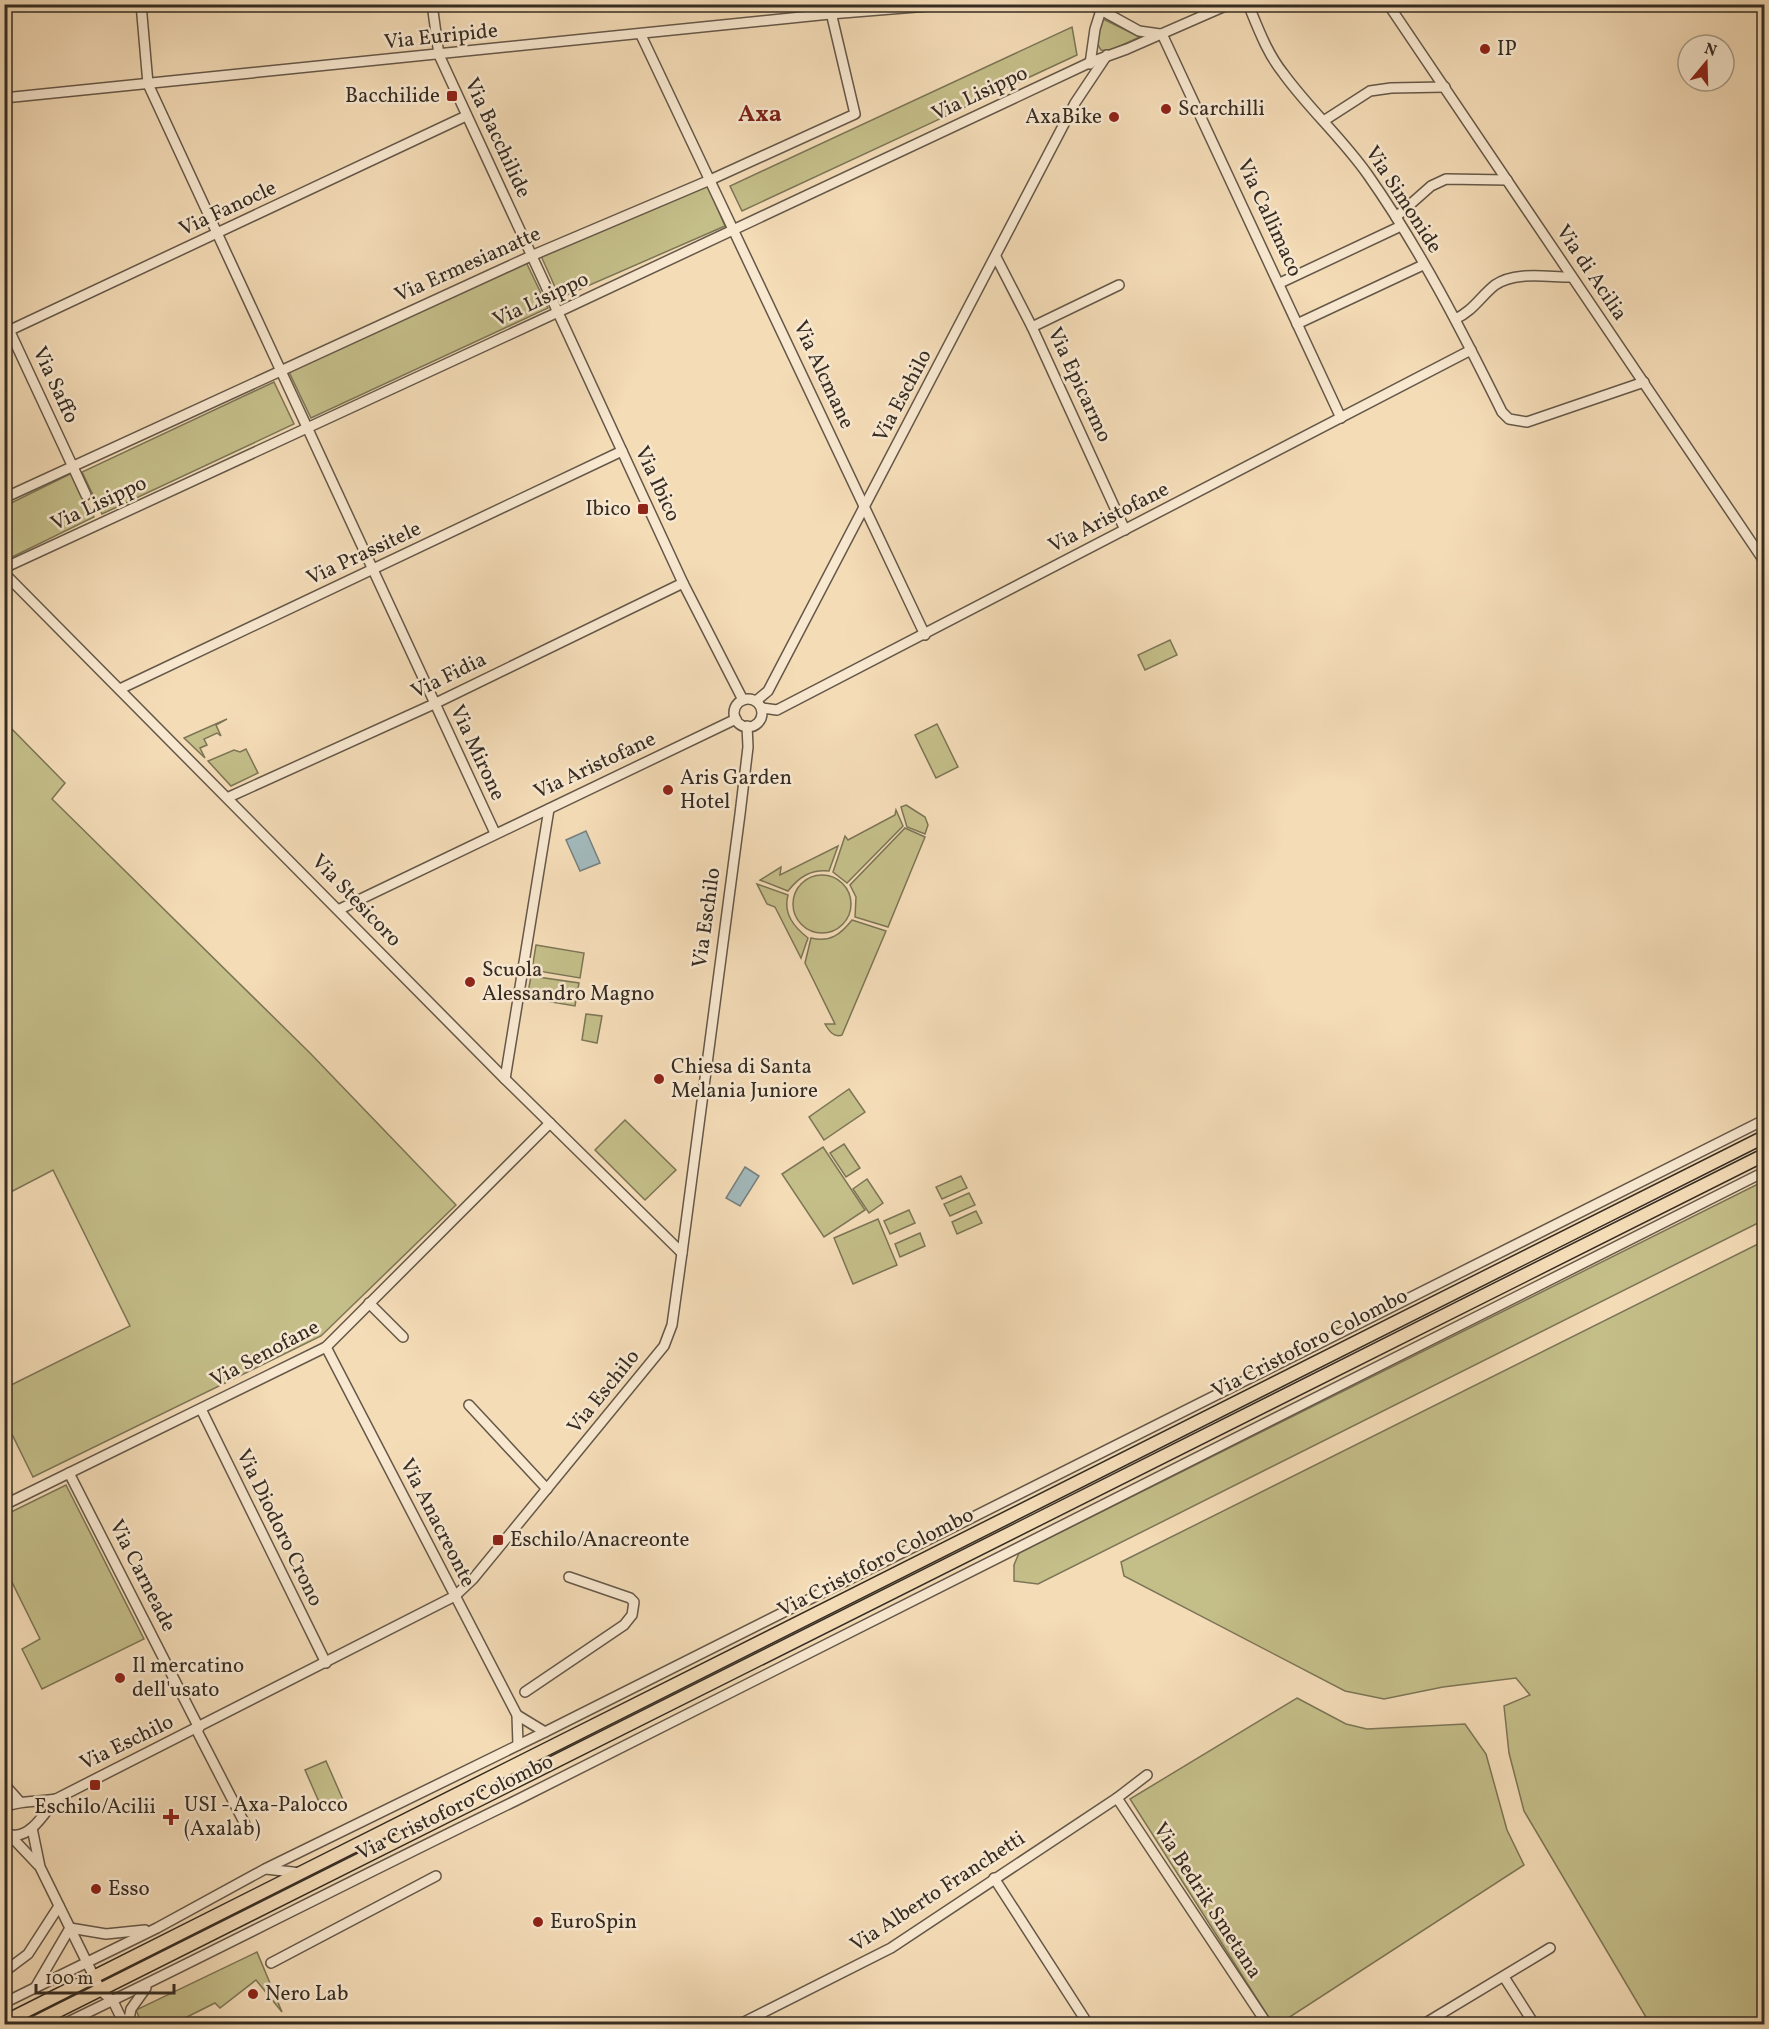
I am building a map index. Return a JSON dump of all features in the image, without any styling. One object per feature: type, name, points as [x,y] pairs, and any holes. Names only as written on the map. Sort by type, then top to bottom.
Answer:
[{"type":"main road","name":"Via Cristoforo Colombo","points":[[32,2025],[307,1878],[1764,1137]]},
{"type":"main road","name":"Via Cristoforo Colombo","points":[[4,2022],[307,1878],[1764,1155]]},
{"type":"street","points":[[141,4],[148,84]]},
{"type":"street","name":"Via Bacchilide","points":[[432,4],[439,55],[543,282]]},
{"type":"street","name":"Via Euripide","points":[[4,98],[641,35],[830,9],[953,4]]},
{"type":"street","points":[[1090,4],[1102,7],[1139,31],[1162,34]]},
{"type":"street","name":"Via Lisippo","points":[[4,570],[307,427],[556,314],[1090,62],[1230,4]]},
{"type":"street","name":"Via Simonide","points":[[1248,4],[1278,67],[1359,162],[1399,222],[1472,350],[1502,412],[1516,422],[1527,422],[1644,382]]},
{"type":"street","name":"Via di Acilia","points":[[1388,4],[1570,277],[1644,382],[1764,561]]},
{"type":"street","points":[[1075,103],[1090,62],[1102,7]]},
{"type":"street","name":"Via Ermesianatte","points":[[4,498],[280,369],[855,114],[830,9]]},
{"type":"street","name":"Via Callimaco","points":[[1162,34],[1341,418]]},
{"type":"street","name":"Via Alcmane","points":[[641,35],[925,635]]},
{"type":"street","points":[[1075,103],[1107,55],[1093,46]]},
{"type":"street","name":"Via Mirone","points":[[148,84],[495,833]]},
{"type":"street","points":[[1325,120],[1370,91],[1392,88],[1445,87]]},
{"type":"street","name":"Via Eschilo","points":[[759,704],[768,692],[1075,103]]},
{"type":"street","name":"Via Fanocle","points":[[7,332],[466,116]]},
{"type":"street","points":[[1280,283],[1399,222],[1431,186],[1446,179],[1507,180]]},
{"type":"street","name":"Via Epicarmo","points":[[996,257],[1032,327],[1125,530]]},
{"type":"street","points":[[1297,324],[1423,265]]},
{"type":"street","points":[[1455,319],[1474,307],[1495,286],[1506,279],[1570,277]]},
{"type":"street","name":"Via Ibico","points":[[543,282],[683,583],[743,700]]},
{"type":"street","points":[[1032,327],[1119,285]]},
{"type":"street","name":"Via Saffo","points":[[4,319],[7,332],[86,495]]},
{"type":"street","name":"Via Aristofane","points":[[759,704],[777,710],[1472,350]]},
{"type":"street","name":"Via Prassitele","points":[[122,688],[622,451]]},
{"type":"street","name":"Via Stesicoro","points":[[4,570],[505,1079],[682,1254]]},
{"type":"street","name":"Via Fidia","points":[[229,797],[434,704],[683,583]]},
{"type":"street","points":[[743,700],[759,704],[762,715],[758,723],[747,726],[736,719],[735,708],[743,700]]},
{"type":"street","name":"Via Aristofane","points":[[340,909],[736,719]]},
{"type":"street","name":"Via Eschilo","points":[[56,1799],[455,1596],[472,1579],[666,1343],[672,1325],[682,1254],[740,814],[748,747],[747,726]]},
{"type":"street","points":[[505,1079],[549,809]]},
{"type":"street","name":"Via Cristoforo Colombo","points":[[4,2003],[157,1928],[265,1869],[518,1745],[1764,1120]]},
{"type":"street","name":"Via Senofane","points":[[4,1505],[326,1347],[550,1123]]},
{"type":"street","name":"Via Cristoforo Colombo","points":[[64,2025],[149,1985],[339,1886],[529,1794],[1764,1172]]},
{"type":"street","points":[[369,1303],[403,1337]]},
{"type":"street","name":"Via Anacreonte","points":[[326,1347],[517,1715],[518,1745]]},
{"type":"street","points":[[469,1405],[547,1489]]},
{"type":"street","name":"Via Diodoro Crono","points":[[201,1409],[326,1663]]},
{"type":"street","name":"Via Carneade","points":[[69,1473],[248,1830]]},
{"type":"street","points":[[525,1692],[607,1639],[632,1615],[634,1602],[630,1598],[569,1577]]},
{"type":"street","points":[[517,1715],[544,1732]]},
{"type":"street","name":"Via Alberto Franchetti","points":[[740,2025],[891,1947],[1117,1798],[1147,1775]]},
{"type":"street","points":[[4,1784],[33,1812],[40,1867],[101,1990],[112,2001],[126,2025]]},
{"type":"street","name":"Via Bedrik Smetana","points":[[1117,1798],[1267,2025]]},
{"type":"street","points":[[4,1808],[10,1804],[56,1799]]},
{"type":"street","points":[[7,1832],[24,1834],[56,1799]]},
{"type":"street","points":[[7,1832],[40,1867]]},
{"type":"street","points":[[265,1869],[339,1886]]},
{"type":"street","points":[[271,1963],[436,1876]]},
{"type":"street","points":[[994,1878],[1088,2025]]},
{"type":"street","points":[[4,1972],[24,1958],[59,1906]]},
{"type":"street","points":[[35,1988],[70,1928]]},
{"type":"street","name":"Via Cristoforo Colombo","points":[[70,1928],[106,1934],[157,1928]]},
{"type":"street","points":[[1424,2025],[1550,1948]]},
{"type":"street","points":[[1504,1977],[1534,2025]]},
{"type":"street","points":[[126,2025],[131,2009],[149,1985]]},
{"type":"shaded area","points":[[1101,18],[1140,37],[1109,51],[1101,50],[1097,43]]},
{"type":"shaded area","points":[[1072,27],[1077,55],[742,211],[730,186]]},
{"type":"shaded area","points":[[707,184],[725,226],[560,298],[541,256]]},
{"type":"shaded area","points":[[526,262],[548,308],[311,418],[289,372]]},
{"type":"shaded area","points":[[274,382],[294,424],[102,514],[82,472]]},
{"type":"shaded area","points":[[72,473],[94,517],[6,560],[5,506]]},
{"type":"shaded area","points":[[1170,640],[1177,655],[1145,670],[1138,655]]},
{"type":"shaded area","points":[[227,719],[216,725],[221,736],[217,733],[204,739],[207,745],[200,748],[205,758],[184,738]]},
{"type":"shaded area","points":[[5,722],[65,783],[52,799],[310,1053],[456,1205],[321,1336],[33,1477],[5,1420],[5,1388],[130,1326],[53,1170],[5,1195]]},
{"type":"shaded area","points":[[937,724],[958,767],[936,778],[915,735]]},
{"type":"shaded area","points":[[246,749],[258,773],[231,786],[208,761],[234,750],[240,752]]},
{"type":"shaded area","points":[[906,805],[925,817],[928,825],[925,834],[907,827],[901,807]]},
{"type":"shaded area","points":[[896,810],[903,826],[847,883],[833,872],[845,836],[848,840],[895,815]]},
{"type":"shaded area","points":[[905,828],[925,837],[888,927],[855,917],[856,897],[850,885]]},
{"type":"shaded area","points":[[586,831],[600,863],[580,871],[566,840]]},
{"type":"shaded area","points":[[838,846],[829,871],[817,871],[806,875],[788,891],[760,880],[781,867],[780,875]]},
{"type":"shaded area","points":[[816,875],[828,875],[843,883],[851,898],[851,910],[843,925],[828,933],[816,933],[801,925],[793,910],[793,898],[801,883]]},
{"type":"shaded area","points":[[757,884],[788,895],[788,914],[798,929],[808,938],[801,958],[775,907],[767,904]]},
{"type":"shaded area","points":[[852,920],[886,931],[842,1035],[837,1036],[825,1024],[835,1024],[805,963],[811,938],[824,939],[834,936]]},
{"type":"shaded area","points":[[536,945],[584,953],[580,978],[532,970]]},
{"type":"shaded area","points":[[531,976],[579,983],[575,1006],[527,998]]},
{"type":"shaded area","points":[[586,1014],[602,1016],[597,1043],[582,1040]]},
{"type":"shaded area","points":[[849,1089],[865,1112],[824,1140],[809,1117]]},
{"type":"shaded area","points":[[625,1120],[676,1170],[645,1200],[595,1150]]},
{"type":"shaded area","points":[[844,1144],[860,1168],[846,1177],[830,1153]]},
{"type":"shaded area","points":[[823,1147],[865,1210],[824,1237],[782,1174]]},
{"type":"shaded area","points":[[745,1167],[759,1176],[740,1206],[726,1198]]},
{"type":"shaded area","points":[[961,1176],[967,1188],[942,1199],[936,1187]]},
{"type":"shaded area","points":[[867,1179],[883,1203],[869,1213],[853,1189]]},
{"type":"shaded area","points":[[1764,1181],[1764,1220],[1038,1584],[1014,1581],[1014,1565],[1019,1553]]},
{"type":"shaded area","points":[[969,1193],[975,1205],[950,1216],[944,1204]]},
{"type":"shaded area","points":[[909,1210],[915,1223],[890,1234],[884,1221]]},
{"type":"shaded area","points":[[976,1211],[982,1223],[957,1234],[952,1222]]},
{"type":"shaded area","points":[[878,1219],[897,1265],[853,1284],[834,1238]]},
{"type":"shaded area","points":[[920,1233],[925,1246],[900,1257],[895,1244]]},
{"type":"shaded area","points":[[1764,1241],[1764,2024],[1650,2024],[1524,1811],[1509,1753],[1504,1706],[1530,1695],[1516,1678],[1443,1687],[1384,1699],[1345,1691],[1124,1576],[1121,1562]]},
{"type":"shaded area","points":[[66,1485],[144,1639],[42,1689],[22,1649],[40,1639],[5,1568],[5,1515]]},
{"type":"shaded area","points":[[1297,1698],[1346,1724],[1367,1729],[1465,1724],[1486,1754],[1507,1830],[1524,1865],[1279,2024],[1273,2024],[1130,1799]]},
{"type":"shaded area","points":[[326,1761],[344,1802],[323,1811],[305,1770]]},
{"type":"shaded area","points":[[257,1952],[282,2012],[256,1980],[220,2008],[215,2003],[173,2024],[142,2024],[136,2010]]},
{"type":"place","name":"IP","points":[[1485,49]]},
{"type":"place","name":"Bacchilide","points":[[452,96]]},
{"type":"place","name":"Scarchilli","points":[[1166,109]]},
{"type":"place","name":"AxaBike","points":[[1114,117]]},
{"type":"place","name":"Ibico","points":[[643,509]]},
{"type":"place","name":"Aris Garden Hotel","points":[[668,790]]},
{"type":"place","name":"Scuola Alessandro Magno","points":[[470,982]]},
{"type":"place","name":"Chiesa di Santa Melania Juniore","points":[[659,1079]]},
{"type":"place","name":"Eschilo/Anacreonte","points":[[498,1540]]},
{"type":"place","name":"Il mercatino dell'usato","points":[[120,1678]]},
{"type":"place","name":"Eschilo/Acilii","points":[[95,1785]]},
{"type":"place","name":"USI - Axa-Palocco (Axalab)","points":[[171,1817]]},
{"type":"place","name":"Esso","points":[[96,1889]]},
{"type":"place","name":"EuroSpin","points":[[538,1922]]},
{"type":"place","name":"Nero Lab","points":[[253,1994]]},
{"type":"district","name":"Axa","points":[[760,115]]}]
